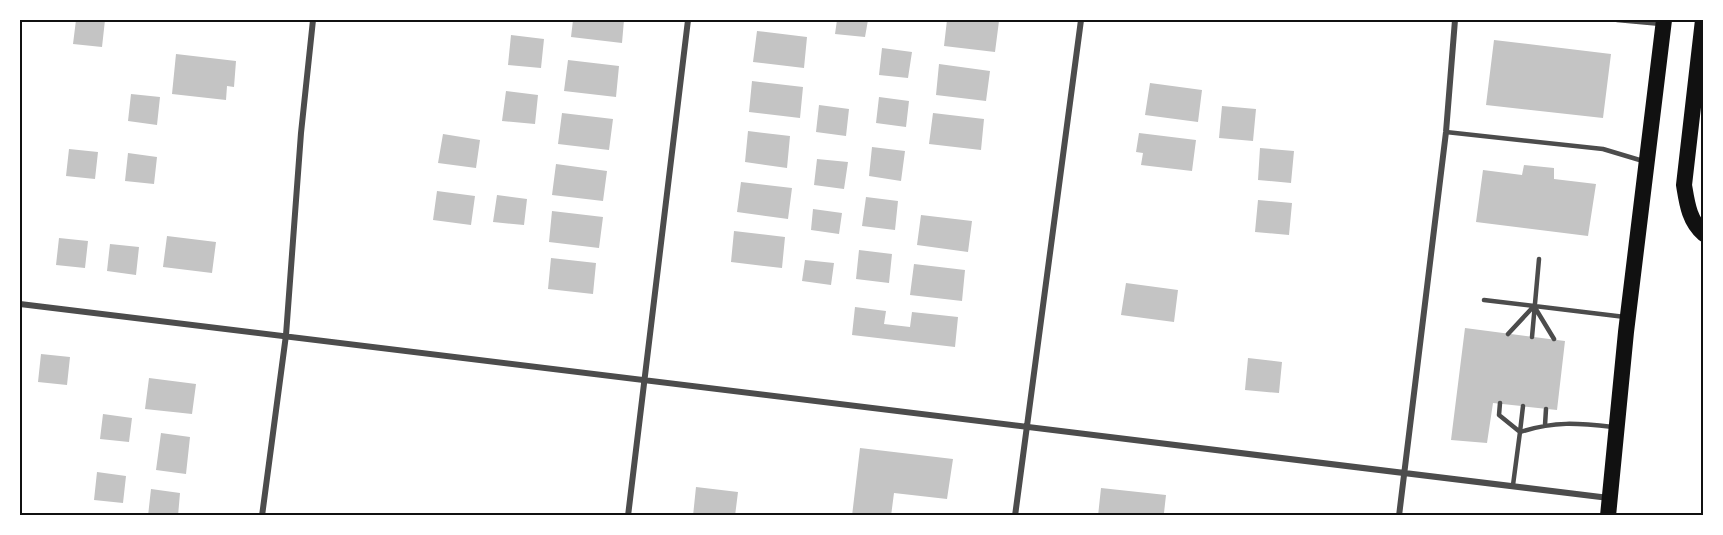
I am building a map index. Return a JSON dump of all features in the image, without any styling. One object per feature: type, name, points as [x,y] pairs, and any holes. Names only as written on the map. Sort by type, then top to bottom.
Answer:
[{"type":"highway","points":[[1703,20],[1684,185],[1688,210],[1697,228],[1704,234]]},
{"type":"highway","points":[[1608,516],[1628,317],[1664,22]]},
{"type":"highway","points":[[1610,498],[1618,516]]},
{"type":"street","points":[[262,516],[286,334],[301,133],[314,20]]},
{"type":"street","points":[[628,516],[688,20]]},
{"type":"street","points":[[1015,516],[1053,247],[1081,20]]},
{"type":"street","points":[[1399,516],[1446,132],[1455,20]]},
{"type":"street","points":[[20,304],[286,334],[1027,426],[1074,434],[1405,471],[1610,498]]},
{"type":"lane","points":[[1617,20],[1664,22]]},
{"type":"lane","points":[[1446,132],[1604,149],[1646,162]]},
{"type":"lane","points":[[1532,337],[1539,259]]},
{"type":"lane","points":[[1484,300],[1628,317]]},
{"type":"lane","points":[[1508,334],[1534,306]]},
{"type":"lane","points":[[1534,306],[1554,339]]},
{"type":"lane","points":[[1500,403],[1499,415],[1520,432]]},
{"type":"lane","points":[[1513,485],[1523,406]]},
{"type":"lane","points":[[1545,425],[1546,409]]},
{"type":"lane","points":[[1520,432],[1545,425],[1569,422],[1617,427]]},
{"type":"building","points":[[76,20],[105,20],[102,47],[73,44]]},
{"type":"building","points":[[573,20],[624,20],[622,43],[571,37]]},
{"type":"building","points":[[837,20],[868,20],[865,37],[835,34]]},
{"type":"building","points":[[947,20],[999,21],[995,52],[944,46]]},
{"type":"building","points":[[757,31],[807,37],[804,68],[753,62]]},
{"type":"building","points":[[511,35],[544,39],[541,68],[508,65]]},
{"type":"building","points":[[1494,40],[1611,54],[1603,118],[1486,105]]},
{"type":"building","points":[[882,48],[912,52],[908,78],[879,75]]},
{"type":"building","points":[[176,54],[236,61],[234,87],[227,86],[226,100],[172,94]]},
{"type":"building","points":[[568,60],[619,66],[616,97],[564,91]]},
{"type":"building","points":[[939,64],[990,71],[986,101],[936,95]]},
{"type":"building","points":[[752,81],[803,87],[800,118],[749,112]]},
{"type":"building","points":[[1150,83],[1202,90],[1198,122],[1145,115]]},
{"type":"building","points":[[506,91],[538,95],[535,124],[502,121]]},
{"type":"building","points":[[131,94],[160,97],[157,125],[128,121]]},
{"type":"building","points":[[879,97],[909,101],[906,127],[876,123]]},
{"type":"building","points":[[819,105],[849,109],[846,136],[816,132]]},
{"type":"building","points":[[1222,106],[1256,109],[1253,141],[1219,138]]},
{"type":"building","points":[[562,113],[613,119],[609,150],[558,144]]},
{"type":"building","points":[[933,113],[984,119],[981,150],[929,144]]},
{"type":"building","points":[[748,131],[790,136],[787,168],[745,162]]},
{"type":"building","points":[[1139,133],[1196,140],[1192,171],[1141,165],[1143,153],[1136,152]]},
{"type":"building","points":[[443,134],[480,140],[476,168],[438,163]]},
{"type":"building","points":[[872,147],[905,151],[901,181],[869,176]]},
{"type":"building","points":[[1260,148],[1294,151],[1291,183],[1258,180]]},
{"type":"building","points":[[69,149],[98,152],[95,179],[66,176]]},
{"type":"building","points":[[128,153],[157,157],[154,184],[125,181]]},
{"type":"building","points":[[817,159],[848,162],[844,189],[814,185]]},
{"type":"building","points":[[556,164],[607,171],[603,201],[552,195]]},
{"type":"building","points":[[1524,165],[1554,168],[1554,179],[1596,184],[1588,236],[1476,222],[1483,170],[1522,175]]},
{"type":"building","points":[[741,182],[792,188],[788,219],[737,212]]},
{"type":"building","points":[[437,191],[475,196],[471,225],[433,220]]},
{"type":"building","points":[[497,195],[527,199],[524,225],[493,222]]},
{"type":"building","points":[[866,197],[898,201],[895,230],[862,226]]},
{"type":"building","points":[[1258,200],[1292,203],[1289,235],[1255,232]]},
{"type":"building","points":[[813,209],[842,213],[839,234],[811,230]]},
{"type":"building","points":[[552,211],[603,217],[599,248],[549,242]]},
{"type":"building","points":[[921,215],[972,221],[968,252],[917,245]]},
{"type":"building","points":[[734,231],[785,237],[782,268],[731,262]]},
{"type":"building","points":[[167,236],[216,242],[212,273],[163,267]]},
{"type":"building","points":[[59,238],[88,241],[85,268],[56,265]]},
{"type":"building","points":[[110,244],[139,247],[136,275],[107,271]]},
{"type":"building","points":[[859,250],[892,254],[889,283],[856,279]]},
{"type":"building","points":[[551,258],[596,263],[593,294],[548,289]]},
{"type":"building","points":[[805,260],[834,263],[831,285],[802,281]]},
{"type":"building","points":[[914,264],[965,270],[962,301],[910,295]]},
{"type":"building","points":[[1126,283],[1178,290],[1174,322],[1121,315]]},
{"type":"building","points":[[855,307],[886,311],[884,324],[910,327],[912,312],[958,317],[955,347],[852,335]]},
{"type":"building","points":[[1465,328],[1565,341],[1557,410],[1493,403],[1487,443],[1451,440]]},
{"type":"building","points":[[41,354],[70,357],[67,385],[38,382]]},
{"type":"building","points":[[1248,358],[1282,362],[1279,393],[1245,390]]},
{"type":"building","points":[[149,378],[196,384],[192,414],[145,409]]},
{"type":"building","points":[[103,414],[132,418],[129,442],[100,439]]},
{"type":"building","points":[[161,433],[190,437],[186,474],[156,470]]},
{"type":"building","points":[[860,448],[953,459],[947,499],[894,493],[891,516],[852,516]]},
{"type":"building","points":[[97,472],[126,476],[123,503],[94,500]]},
{"type":"building","points":[[696,487],[738,492],[735,516],[693,516]]},
{"type":"building","points":[[1101,488],[1166,495],[1164,513],[1169,516],[1098,516]]},
{"type":"building","points":[[151,489],[180,493],[178,516],[148,516]]}]
